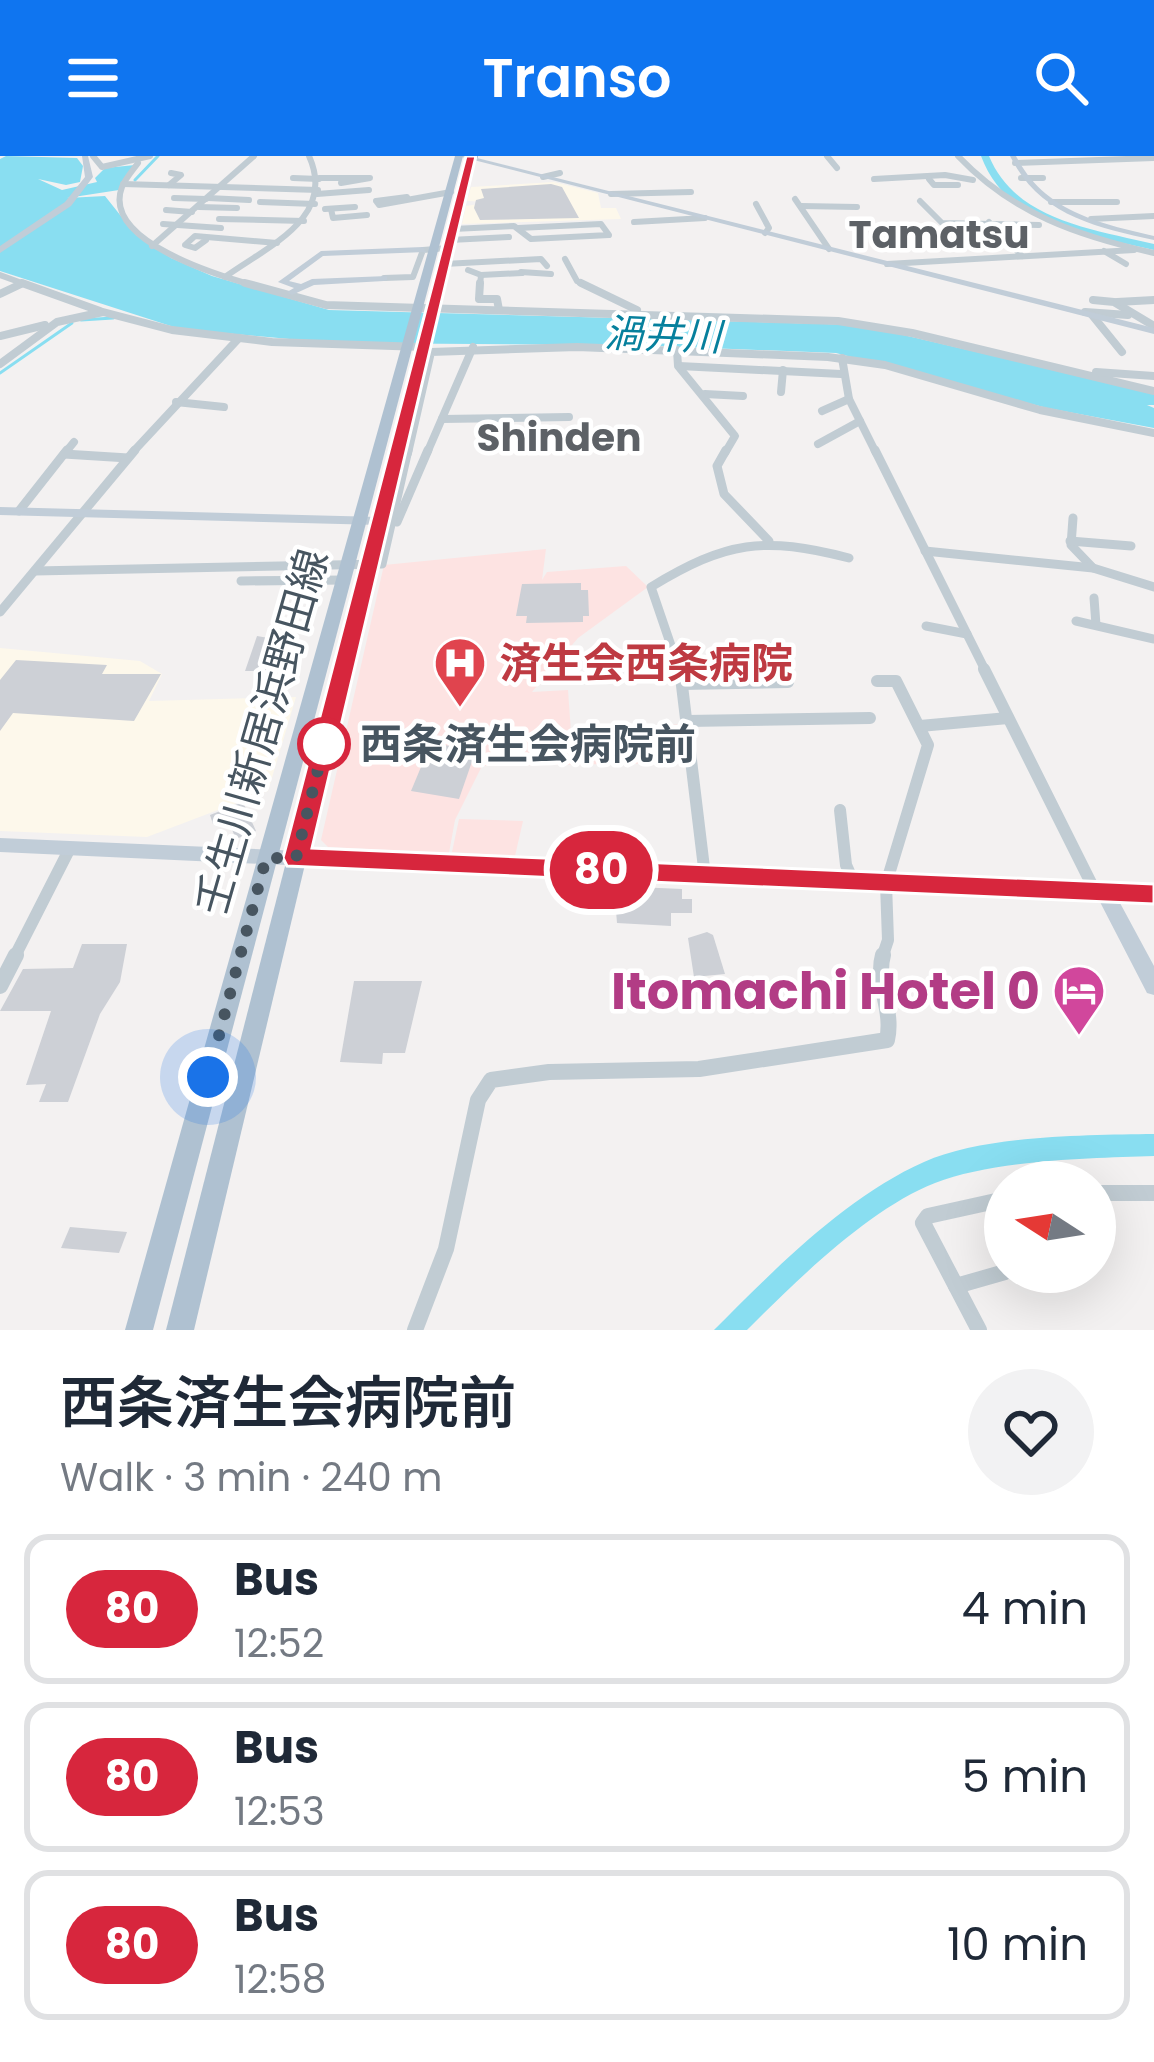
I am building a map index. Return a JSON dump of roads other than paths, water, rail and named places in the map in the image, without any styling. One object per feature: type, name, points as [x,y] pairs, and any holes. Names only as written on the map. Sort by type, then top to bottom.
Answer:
[{"type":"main road","name":"壬生川新居浜野田線","points":[[139,1330],[347,572],[370,521],[425,310],[435,248],[465,157]]},
{"type":"main road","name":"壬生川新居浜野田線","points":[[425,310],[444,266],[465,157]]},
{"type":"main road","name":"壬生川新居浜野田線","points":[[180,1330],[368,566],[370,521]]},
{"type":"street","points":[[89,156],[100,166],[126,161]]},
{"type":"street","points":[[0,250],[76,197],[89,177],[89,156]]},
{"type":"street","points":[[108,156],[138,163]]},
{"type":"street","points":[[150,156],[138,163],[124,216],[157,242],[224,277],[286,295],[345,308],[654,312],[860,324],[1154,391]]},
{"type":"street","points":[[157,242],[254,156]]},
{"type":"street","points":[[224,277],[279,243],[304,221],[315,202],[318,176],[309,156]]},
{"type":"street","points":[[826,156],[837,168]]},
{"type":"street","points":[[958,156],[966,175]]},
{"type":"street","points":[[465,157],[1088,314],[1154,326]]},
{"type":"street","points":[[1154,158],[1014,159],[1021,178],[1052,202],[1154,238]]},
{"type":"street","points":[[1049,162],[1056,172]]},
{"type":"street","points":[[171,173],[181,175],[171,185]]},
{"type":"street","points":[[543,177],[560,173]]},
{"type":"street","points":[[931,181],[942,173],[966,175],[1060,228]]},
{"type":"street","points":[[294,176],[342,178]]},
{"type":"street","points":[[874,178],[958,185]]},
{"type":"street","points":[[1021,178],[1043,178]]},
{"type":"street","points":[[130,184],[171,185],[211,194]]},
{"type":"street","points":[[173,198],[282,187],[302,188],[315,202],[331,209],[355,207]]},
{"type":"street","points":[[315,202],[369,190]]},
{"type":"street","points":[[185,191],[249,200]]},
{"type":"street","points":[[611,194],[691,192]]},
{"type":"street","points":[[407,197],[451,193]]},
{"type":"street","points":[[260,206],[363,197]]},
{"type":"street","points":[[794,199],[829,249]]},
{"type":"street","points":[[920,201],[942,224],[1040,225],[1154,254]]},
{"type":"street","points":[[993,201],[1040,225]]},
{"type":"street","points":[[1052,202],[1117,202]]},
{"type":"street","points":[[756,204],[769,228],[765,233]]},
{"type":"street","points":[[801,206],[857,207]]},
{"type":"street","points":[[166,210],[237,208]]},
{"type":"street","points":[[331,209],[333,218],[367,214]]},
{"type":"street","points":[[1091,219],[1154,216]]},
{"type":"street","points":[[634,222],[705,218]]},
{"type":"street","points":[[163,224],[304,221]]},
{"type":"street","points":[[989,222],[1022,256]]},
{"type":"street","points":[[423,250],[416,276],[302,287],[282,282],[316,256],[423,250],[450,239],[518,228],[601,224],[609,235],[531,239],[518,228]]},
{"type":"street","points":[[450,239],[509,238]]},
{"type":"street","points":[[206,240],[279,243]]},
{"type":"street","points":[[887,263],[1135,249]]},
{"type":"street","points":[[1135,249],[1128,254],[1136,262]]},
{"type":"street","points":[[1104,251],[1126,264]]},
{"type":"street","points":[[444,266],[541,259],[550,270]]},
{"type":"street","points":[[444,266],[481,275],[550,270],[564,261],[578,283],[654,312]]},
{"type":"street","points":[[0,275],[103,312],[177,331],[416,346]]},
{"type":"street","points":[[481,275],[479,299],[497,299],[499,310]]},
{"type":"street","points":[[0,295],[21,284]]},
{"type":"street","points":[[286,295],[302,287]]},
{"type":"street","points":[[1116,303],[1119,298],[1154,300]]},
{"type":"street","points":[[1093,300],[1116,303],[1129,315]]},
{"type":"street","points":[[1088,314],[1090,308],[1129,315],[1154,326]]},
{"type":"street","points":[[0,336],[103,312]]},
{"type":"street","points":[[1088,314],[1123,352]]},
{"type":"street","points":[[2,361],[57,322]]},
{"type":"street","points":[[0,612],[176,402],[239,338]]},
{"type":"street","points":[[387,540],[473,347]]},
{"type":"street","points":[[241,581],[347,572],[382,564],[430,352],[473,347],[842,358],[1154,433]]},
{"type":"street","points":[[677,350],[677,366],[705,394],[735,436],[717,466],[724,494],[769,541]]},
{"type":"street","points":[[842,358],[849,399],[1009,718],[1154,986]]},
{"type":"street","points":[[677,366],[842,374]]},
{"type":"street","points":[[1047,369],[1154,376]]},
{"type":"street","points":[[781,392],[783,370]]},
{"type":"street","points":[[705,394],[743,396]]},
{"type":"street","points":[[822,411],[849,399]]},
{"type":"street","points":[[176,402],[224,407]]},
{"type":"street","points":[[442,418],[569,418]]},
{"type":"street","points":[[818,444],[860,421]]},
{"type":"street","points":[[19,511],[74,442]]},
{"type":"street","points":[[64,454],[128,458]]},
{"type":"street","points":[[0,511],[370,521]]},
{"type":"street","points":[[1073,518],[1070,541],[1093,568]]},
{"type":"street","points":[[705,876],[682,684],[651,586],[685,561],[769,541],[849,558]]},
{"type":"street","points":[[1070,541],[1131,546]]},
{"type":"street","points":[[925,551],[1093,568],[1154,587]]},
{"type":"street","points":[[34,571],[347,572]]},
{"type":"street","points":[[1094,598],[1096,625]]},
{"type":"street","points":[[1076,621],[1154,639]]},
{"type":"street","points":[[926,626],[967,634]]},
{"type":"street","points":[[682,684],[783,682],[769,646]]},
{"type":"street","points":[[415,1330],[446,1249],[478,1100],[491,1080],[549,1072],[699,1069],[879,1045],[892,1029],[879,969],[888,940],[886,884],[928,752],[896,681],[877,681]]},
{"type":"street","points":[[687,721],[870,718]]},
{"type":"street","points":[[920,726],[1009,718]]},
{"type":"street","points":[[840,810],[846,865],[854,883]]},
{"type":"street","points":[[0,845],[1154,896]]},
{"type":"street","points":[[0,986],[70,848]]},
{"type":"street","points":[[1116,1193],[1154,1193]]},
{"type":"street","points":[[979,1330],[923,1223],[928,1216],[984,1206]]},
{"type":"street","points":[[956,1286],[984,1278]]},
{"type":"water","points":[[77,158],[83,166],[80,182],[66,185],[38,179],[62,190],[97,182],[95,178],[105,168],[135,165],[119,190],[67,198],[105,196],[136,235],[171,258],[212,276],[329,310],[860,325],[1154,393],[1154,405],[1147,405],[1154,408],[1154,428],[1047,408],[836,353],[631,345],[333,343],[180,329],[0,271],[0,159]]},
{"type":"water","points":[[1154,1134],[1154,1156],[984,1161],[984,1170],[935,1183],[885,1210],[811,1269],[747,1330],[714,1330],[839,1215],[895,1177],[924,1162],[976,1146],[1068,1136]]},
{"type":"waterway","points":[[135,180],[158,156]]},
{"type":"waterway","name":"渦井川","points":[[985,156],[994,178],[1030,210],[1081,229],[1154,247]]},
{"type":"waterway","points":[[81,320],[113,318]]},
{"type":"waterway","points":[[0,373],[72,323]]},
{"type":"place","name":"済生会西条病院","points":[[460,709]]},
{"type":"place","name":"西条済生会病院前","points":[[324,744]]},
{"type":"place","name":"Itomachi Hotel 0","points":[[1079,1037]]},
{"type":"district","name":"Tamatsu","points":[[939,234]]},
{"type":"district","name":"Shinden","points":[[559,437]]}]
